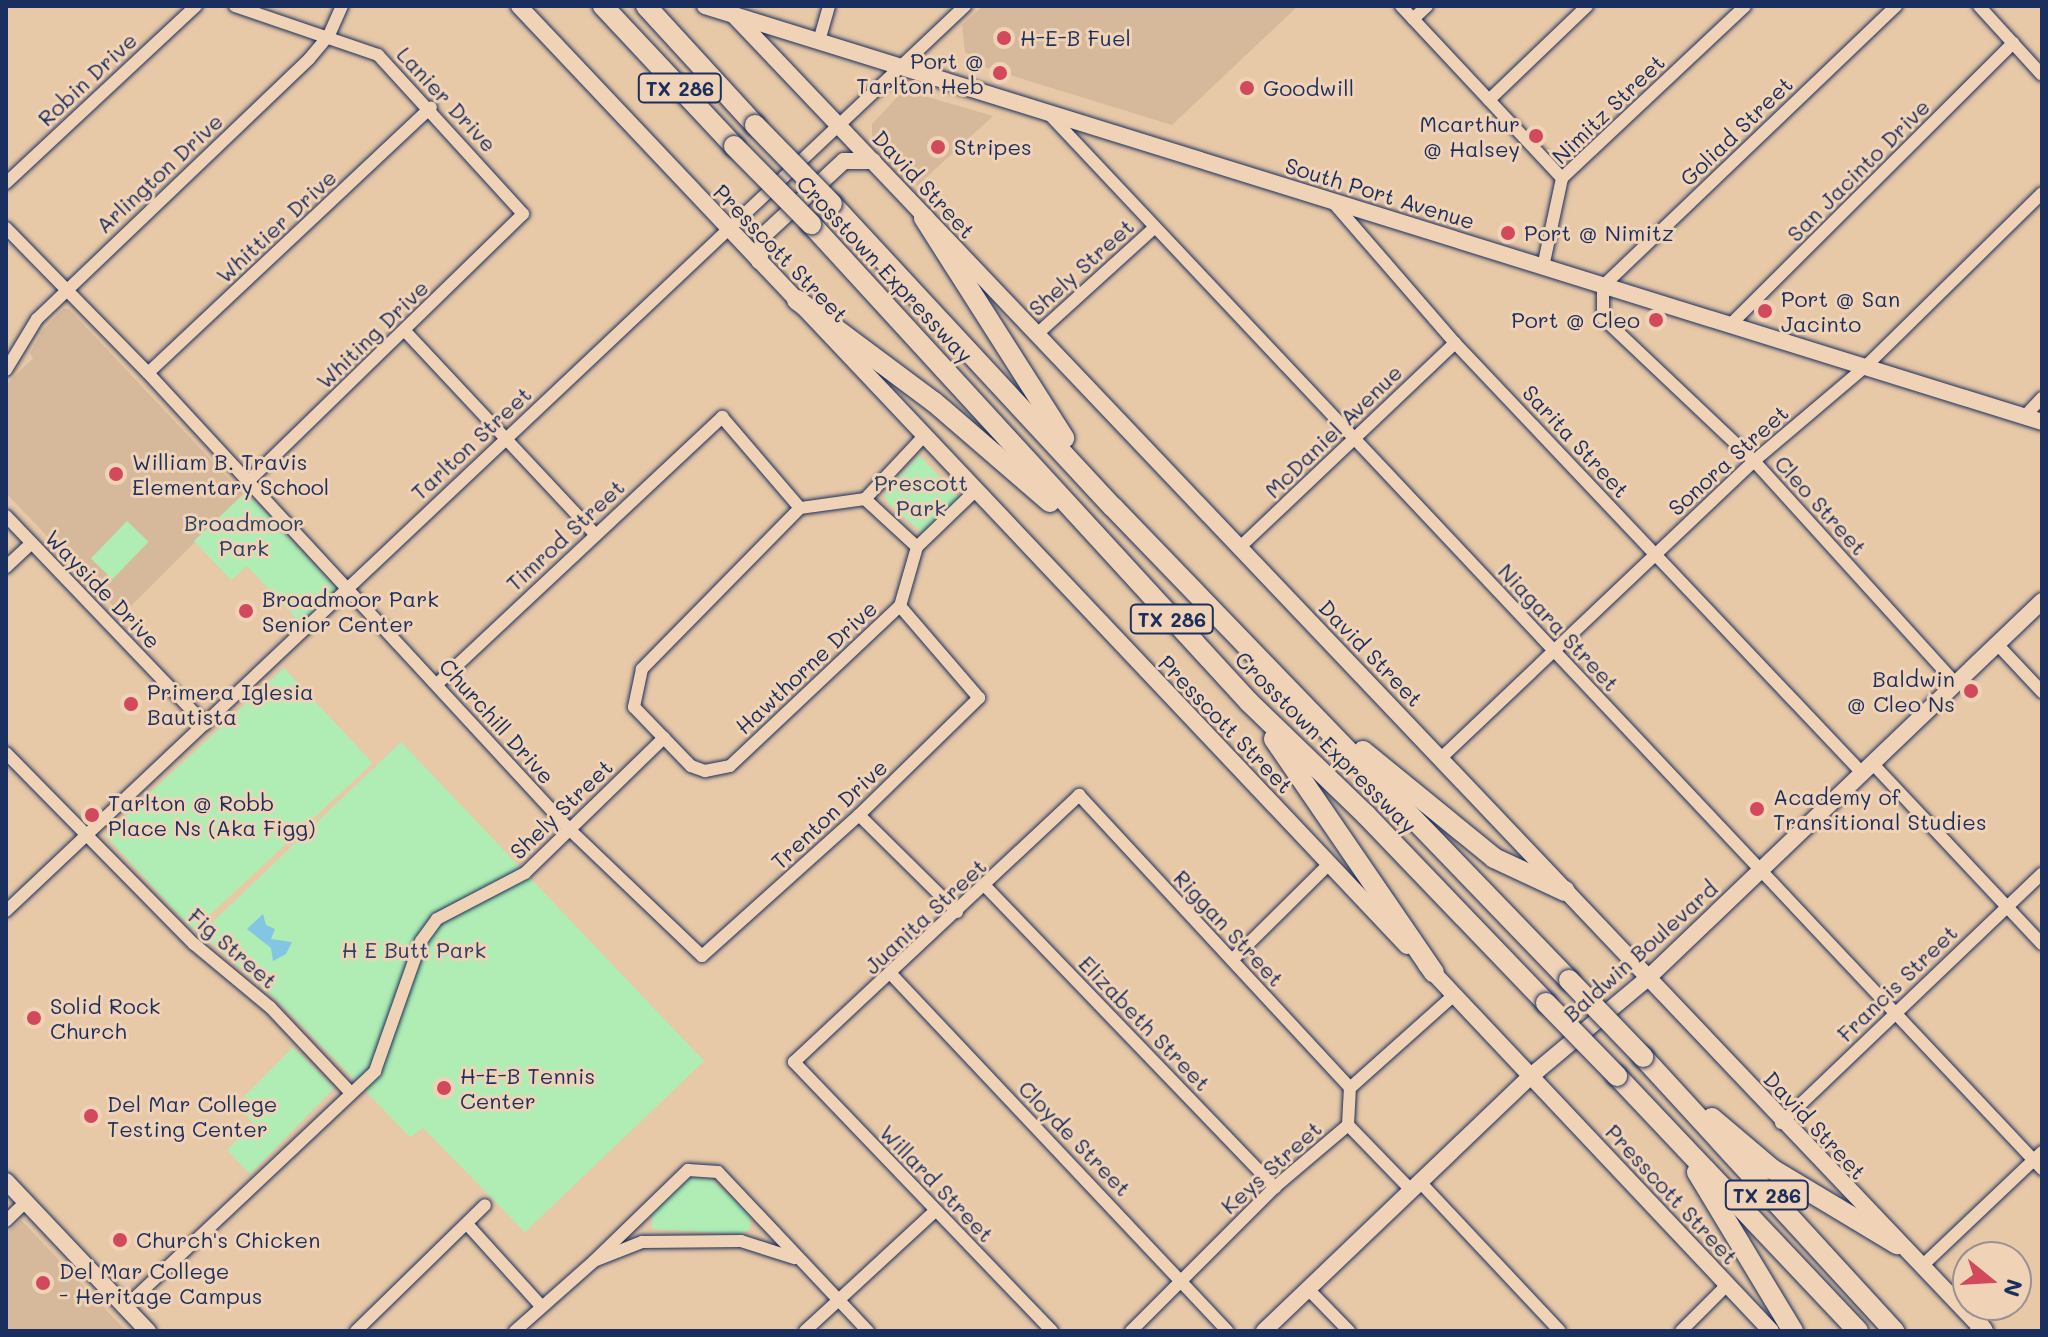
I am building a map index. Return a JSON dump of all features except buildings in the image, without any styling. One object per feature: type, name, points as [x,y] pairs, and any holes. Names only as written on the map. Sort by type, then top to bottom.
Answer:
[{"type":"highway","name":"Crosstown Expressway","points":[[603,6],[811,224],[1249,702],[1366,815],[1858,1331]]},
{"type":"highway","name":"Crosstown Expressway","points":[[646,6],[1292,694],[1648,1062],[1894,1331]]},
{"type":"highway","points":[[924,218],[1020,375],[1108,500]]},
{"type":"highway","points":[[797,300],[934,402],[1119,561]]},
{"type":"highway","points":[[1292,694],[1494,858],[1565,891]]},
{"type":"highway","points":[[1249,702],[1434,973]]},
{"type":"highway","points":[[1648,1062],[1772,1169],[1897,1244]]},
{"type":"highway","points":[[1676,1138],[1793,1331]]},
{"type":"main road","name":"Presscott Street","points":[[519,6],[974,492],[1771,1331]]},
{"type":"main road","name":"South Port Avenue","points":[[705,6],[729,10],[901,67],[2042,422]]},
{"type":"main road","name":"David Street","points":[[729,10],[1649,977],[1781,1123],[1982,1330]]},
{"type":"main road","points":[[759,261],[764,235],[844,161],[873,161]]},
{"type":"main road","name":"Baldwin Boulevard","points":[[1264,1331],[1531,1076],[1649,977],[2042,601]]},
{"type":"main road","points":[[6,1181],[148,1331]]},
{"type":"street","name":"Robin Drive","points":[[6,183],[196,6]]},
{"type":"street","name":"Lanier Drive","points":[[235,6],[329,35],[378,55],[431,107],[523,214]]},
{"type":"street","name":"Arlington Drive","points":[[6,370],[37,319],[329,35],[342,6]]},
{"type":"street","points":[[819,41],[829,6]]},
{"type":"street","name":"Tarlton Street","points":[[6,911],[965,6]]},
{"type":"street","points":[[1401,6],[1562,178]]},
{"type":"street","points":[[1413,19],[1427,6]]},
{"type":"street","points":[[1489,100],[1587,6]]},
{"type":"street","name":"Nimitz Street","points":[[1543,267],[1562,178],[1745,6]]},
{"type":"street","name":"Goliad Street","points":[[1603,286],[1896,6]]},
{"type":"street","points":[[1979,6],[2042,75]]},
{"type":"street","name":"San Jacinto Drive","points":[[1730,325],[2013,43]]},
{"type":"street","name":"Whittier Drive","points":[[148,373],[431,107]]},
{"type":"street","name":"Niagara Street","points":[[1047,112],[1153,229],[1894,1013],[2039,1161]]},
{"type":"street","name":"Sonora Street","points":[[1441,758],[1754,461],[1865,367],[2042,193]]},
{"type":"street","name":"Sarita Street","points":[[1332,201],[1455,343],[1654,554],[2042,944]]},
{"type":"street","name":"Whiting Drive","points":[[247,482],[523,214]]},
{"type":"street","name":"Churchill Drive","points":[[6,228],[148,373],[569,829],[702,956]]},
{"type":"street","name":"Shely Street","points":[[1036,335],[1153,229]]},
{"type":"street","name":"Cleo Street","points":[[1603,286],[1603,318],[1754,461],[1955,683]]},
{"type":"street","points":[[405,331],[507,436],[595,534]]},
{"type":"street","name":"McDaniel Avenue","points":[[1239,548],[1455,343]]},
{"type":"street","points":[[2024,417],[2042,398]]},
{"type":"street","name":"Timrod Street","points":[[437,684],[722,417],[800,508]]},
{"type":"street","points":[[664,738],[634,707],[642,669],[800,508],[865,499],[923,437]]},
{"type":"street","name":"Hawthorne Drive","points":[[664,738],[691,766],[705,771],[730,766],[900,606],[917,547],[974,492]]},
{"type":"street","points":[[865,499],[917,547]]},
{"type":"street","name":"Wayside Drive","points":[[6,516],[205,724]]},
{"type":"street","points":[[6,567],[32,543]]},
{"type":"street","name":"Trenton Drive","points":[[702,956],[859,815],[979,698],[900,606]]},
{"type":"street","points":[[1997,644],[2042,692]]},
{"type":"street","name":"Shely Street","points":[[125,1307],[375,1071],[421,941],[437,919],[525,873],[664,738]]},
{"type":"street","name":"Fig Street","points":[[6,753],[227,976],[270,1007],[351,1093]]},
{"type":"street","name":"Juanita Street","points":[[794,1062],[986,887],[1079,795]]},
{"type":"street","name":"Riggan Street","points":[[1079,795],[1350,1088]]},
{"type":"street","points":[[859,815],[957,912]]},
{"type":"street","points":[[1232,960],[1329,864]]},
{"type":"street","name":"Francis Street","points":[[1781,1123],[2006,905],[2042,874]]},
{"type":"street","name":"Elizabeth Street","points":[[986,887],[1275,1187]]},
{"type":"street","name":"Cloyde Street","points":[[891,974],[1228,1331]]},
{"type":"street","points":[[1350,1088],[1454,995]]},
{"type":"street","name":"Willard Street","points":[[794,1062],[1052,1331]]},
{"type":"street","name":"Keys Street","points":[[1131,1331],[1275,1187],[1348,1125],[1350,1088]]},
{"type":"street","points":[[1348,1125],[1416,1186],[1560,1331]]},
{"type":"street","points":[[1922,1266],[2039,1161]]},
{"type":"street","points":[[515,1331],[594,1261],[688,1170],[703,1168],[718,1172],[868,1331]]},
{"type":"street","points":[[6,1221],[26,1202]]},
{"type":"street","points":[[356,1331],[485,1205]]},
{"type":"street","points":[[805,1331],[935,1211]]},
{"type":"street","points":[[467,1224],[541,1306]]},
{"type":"street","points":[[594,1261],[642,1242],[693,1238],[741,1241],[798,1259]]},
{"type":"street","points":[[1681,1331],[1727,1285]]},
{"type":"street","points":[[1308,1289],[1349,1331]]},
{"type":"shaded area","points":[[983,6],[1298,6],[1172,125],[987,68],[965,52],[962,25]]},
{"type":"shaded area","points":[[904,90],[993,116],[917,186],[872,140],[872,124]]},
{"type":"shaded area","name":"William B. Travis Elementary School","points":[[63,309],[69,309],[243,494],[122,615],[6,493],[6,385],[33,358],[30,353],[43,330]]},
{"type":"shaded area","name":"Del Mar College - Heritage Campus","points":[[21,1220],[126,1331],[6,1331],[6,1234]]},
{"type":"green space","name":"Prescott Park","points":[[919,455],[961,500],[921,532],[887,502],[884,494]]},
{"type":"green space","name":"Broadmoor Park","points":[[246,492],[337,589],[302,624],[247,566],[231,580],[194,541]]},
{"type":"green space","points":[[127,521],[149,542],[112,579],[91,558]]},
{"type":"green space","points":[[284,668],[373,763],[193,930],[105,835]]},
{"type":"green space","name":"H E Butt Park","points":[[401,742],[704,1061],[525,1232],[423,1128],[410,1137],[277,1000],[200,934]]},
{"type":"green space","points":[[293,1047],[334,1088],[250,1174],[227,1150],[253,1123],[236,1105]]},
{"type":"green space","points":[[705,1174],[750,1214],[750,1229],[741,1234],[652,1229],[652,1210],[687,1178]]},
{"type":"water","points":[[263,914],[266,925],[275,929],[271,939],[292,942],[286,954],[273,961],[271,948],[247,929]]},
{"type":"place","name":"H-E-B Fuel","points":[[1004,38]]},
{"type":"place","name":"Port @ Tarlton Heb","points":[[1000,73]]},
{"type":"place","name":"Goodwill","points":[[1247,88]]},
{"type":"place","name":"Mcarthur @ Halsey","points":[[1536,136]]},
{"type":"place","name":"Stripes","points":[[938,147]]},
{"type":"place","name":"Port @ Nimitz","points":[[1508,233]]},
{"type":"place","name":"Port @ San Jacinto","points":[[1765,311]]},
{"type":"place","name":"Port @ Cleo","points":[[1656,320]]},
{"type":"place","name":"William B. Travis Elementary School","points":[[116,474]]},
{"type":"place","name":"Broadmoor Park Senior Center","points":[[246,611]]},
{"type":"place","name":"Baldwin @ Cleo Ns","points":[[1971,691]]},
{"type":"place","name":"Primera Iglesia Bautista","points":[[131,704]]},
{"type":"place","name":"Academy of Transitional Studies","points":[[1757,809]]},
{"type":"place","name":"Tarlton @ Robb Place Ns (Aka Figg)","points":[[92,815]]},
{"type":"place","name":"Solid Rock Church","points":[[34,1018]]},
{"type":"place","name":"H-E-B Tennis Center","points":[[444,1088]]},
{"type":"place","name":"Del Mar College Testing Center","points":[[91,1116]]},
{"type":"place","name":"Church's Chicken","points":[[120,1240]]},
{"type":"place","name":"Del Mar College - Heritage Campus","points":[[43,1283]]}]
